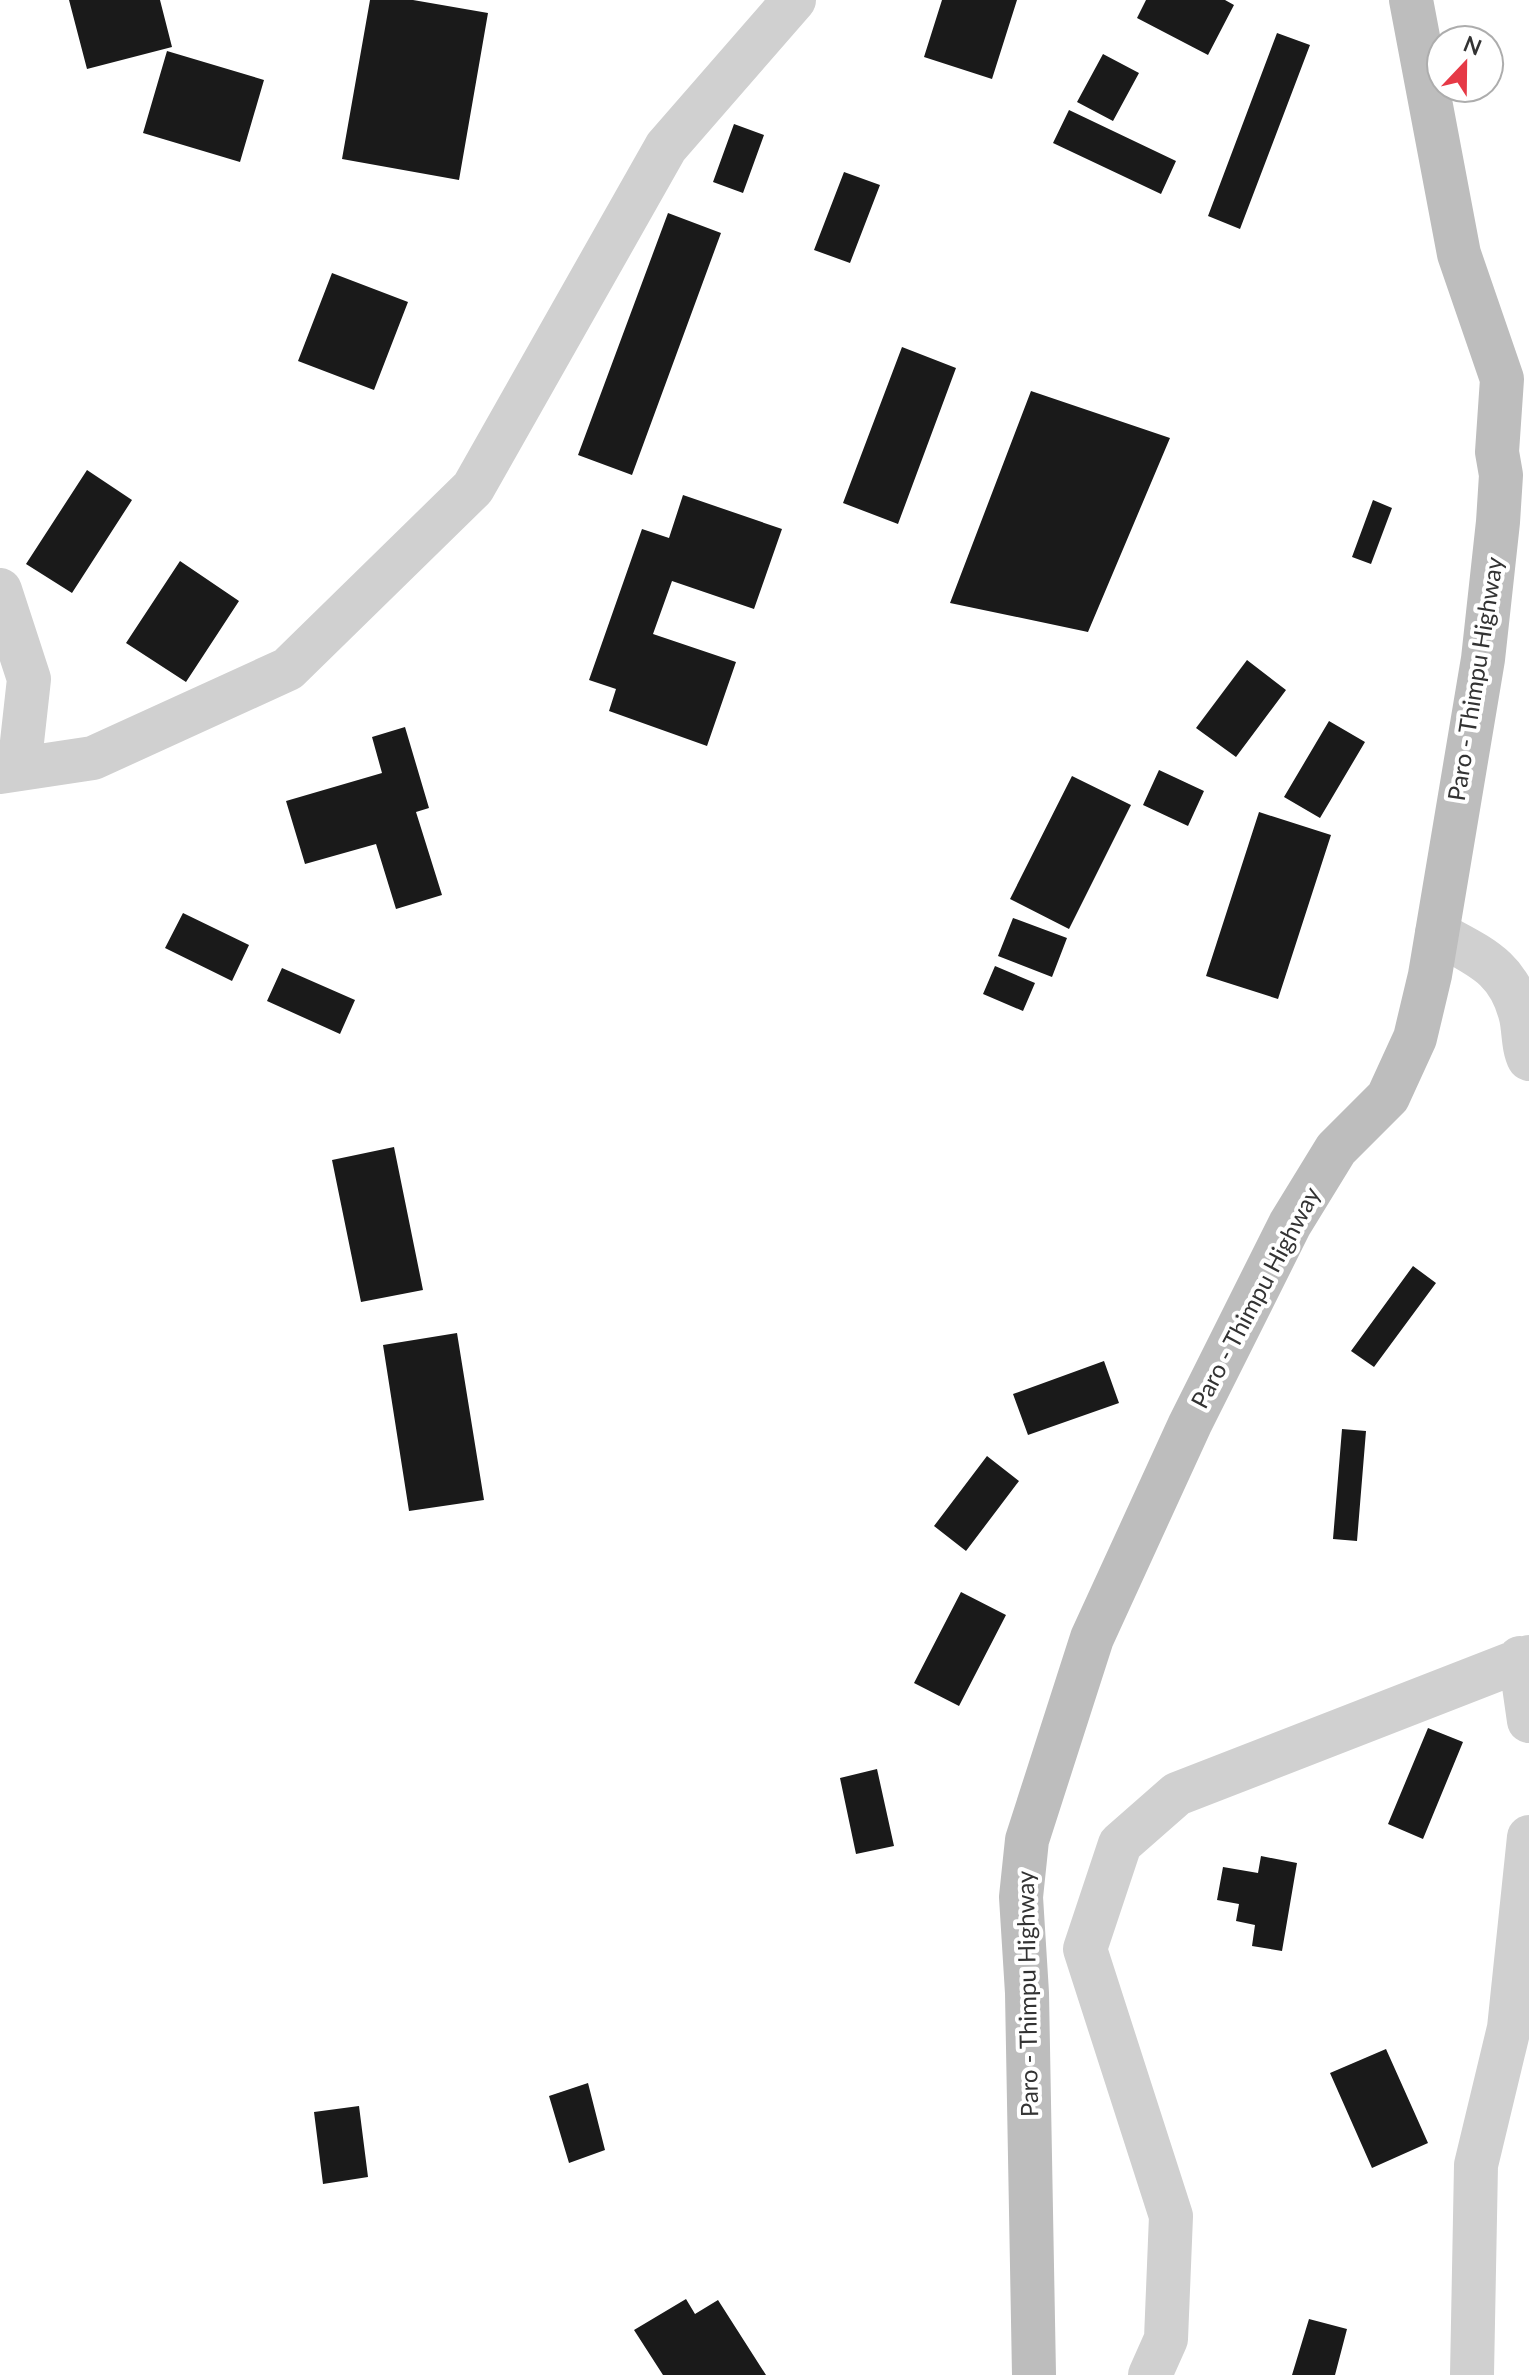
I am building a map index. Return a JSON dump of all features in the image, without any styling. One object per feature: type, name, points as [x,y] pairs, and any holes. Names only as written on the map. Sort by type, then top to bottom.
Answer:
[{"type":"street","points":[[0,590],[29,679],[9,770],[93,758],[288,669],[473,488],[666,147],[794,0]]},
{"type":"street","name":"Paro - Thimpu Highway","points":[[1034,2375],[1027,1993],[1021,1897],[1027,1840],[1046,1772],[1092,1638],[1159,1490],[1275,1252],[1336,1149],[1388,1097],[1415,1038],[1437,933],[1494,579],[1516,384],[1459,254],[1411,0]]},
{"type":"street","points":[[1437,933],[1491,962],[1509,985],[1520,1015],[1529,1059]]},
{"type":"street","points":[[1150,2375],[1166,2339],[1171,2216],[1085,1949],[1120,1844],[1177,1794],[1524,1658],[1529,1721]]},
{"type":"street","points":[[1472,2375],[1476,2165],[1509,2028],[1529,1837]]},
{"type":"building","points":[[69,0],[160,0],[172,47],[87,69]]},
{"type":"building","points":[[370,0],[413,0],[488,13],[459,180],[342,159]]},
{"type":"building","points":[[942,0],[1017,0],[992,79],[924,57]]},
{"type":"building","points":[[1146,0],[1225,0],[1234,5],[1208,55],[1137,18]]},
{"type":"building","points":[[1277,33],[1310,45],[1240,229],[1208,216]]},
{"type":"building","points":[[167,51],[264,80],[240,162],[143,133]]},
{"type":"building","points":[[1103,54],[1139,73],[1113,121],[1077,102]]},
{"type":"building","points":[[1069,110],[1176,161],[1161,194],[1053,143]]},
{"type":"building","points":[[734,124],[764,135],[743,193],[713,182]]},
{"type":"building","points":[[844,172],[880,185],[850,263],[814,250]]},
{"type":"building","points":[[668,213],[721,233],[632,475],[578,455]]},
{"type":"building","points":[[332,273],[408,302],[374,390],[298,361]]},
{"type":"building","points":[[902,347],[956,368],[898,524],[843,503]]},
{"type":"building","points":[[1031,391],[1170,438],[1088,632],[950,603]]},
{"type":"building","points":[[87,470],[132,500],[72,593],[26,564]]},
{"type":"building","points":[[683,495],[782,529],[754,609],[672,581],[653,634],[736,662],[707,746],[609,711],[616,689],[589,680],[642,529],[669,538]]},
{"type":"building","points":[[1373,500],[1392,508],[1371,564],[1352,557]]},
{"type":"building","points":[[180,561],[239,601],[186,682],[126,643]]},
{"type":"building","points":[[1247,660],[1286,690],[1236,757],[1196,728]]},
{"type":"building","points":[[1329,721],[1365,742],[1320,818],[1284,797]]},
{"type":"building","points":[[405,727],[429,808],[416,812],[442,895],[396,909],[376,844],[305,864],[286,801],[382,773],[372,737]]},
{"type":"building","points":[[1159,770],[1204,791],[1188,826],[1143,805]]},
{"type":"building","points":[[1072,776],[1131,805],[1069,929],[1010,899]]},
{"type":"building","points":[[1259,812],[1331,835],[1278,999],[1206,976]]},
{"type":"building","points":[[183,913],[249,945],[232,981],[165,948]]},
{"type":"building","points":[[1013,918],[1067,938],[1052,977],[998,956]]},
{"type":"building","points":[[995,966],[1035,983],[1023,1011],[983,994]]},
{"type":"building","points":[[282,968],[355,1000],[340,1034],[267,1001]]},
{"type":"building","points":[[394,1147],[423,1290],[361,1302],[332,1160]]},
{"type":"building","points":[[1413,1266],[1436,1283],[1374,1367],[1351,1351]]},
{"type":"building","points":[[457,1333],[484,1500],[409,1511],[383,1345]]},
{"type":"building","points":[[1104,1361],[1119,1403],[1028,1435],[1013,1394]]},
{"type":"building","points":[[1342,1429],[1366,1431],[1357,1541],[1333,1539]]},
{"type":"building","points":[[987,1456],[1019,1481],[966,1551],[934,1526]]},
{"type":"building","points":[[961,1592],[1006,1615],[959,1706],[914,1683]]},
{"type":"building","points":[[1428,1728],[1463,1742],[1423,1839],[1388,1824]]},
{"type":"building","points":[[877,1769],[894,1846],[856,1854],[840,1778]]},
{"type":"building","points":[[1261,1856],[1297,1863],[1282,1951],[1252,1946],[1255,1925],[1236,1921],[1239,1904],[1217,1900],[1223,1867],[1258,1873]]},
{"type":"building","points":[[1386,2049],[1428,2143],[1372,2168],[1330,2073]]},
{"type":"building","points":[[588,2083],[605,2150],[569,2163],[549,2096]]},
{"type":"building","points":[[359,2106],[368,2177],[323,2184],[314,2112]]},
{"type":"building","points":[[686,2299],[695,2314],[718,2300],[766,2375],[663,2375],[634,2330]]},
{"type":"building","points":[[1309,2319],[1347,2329],[1335,2375],[1292,2375]]}]
